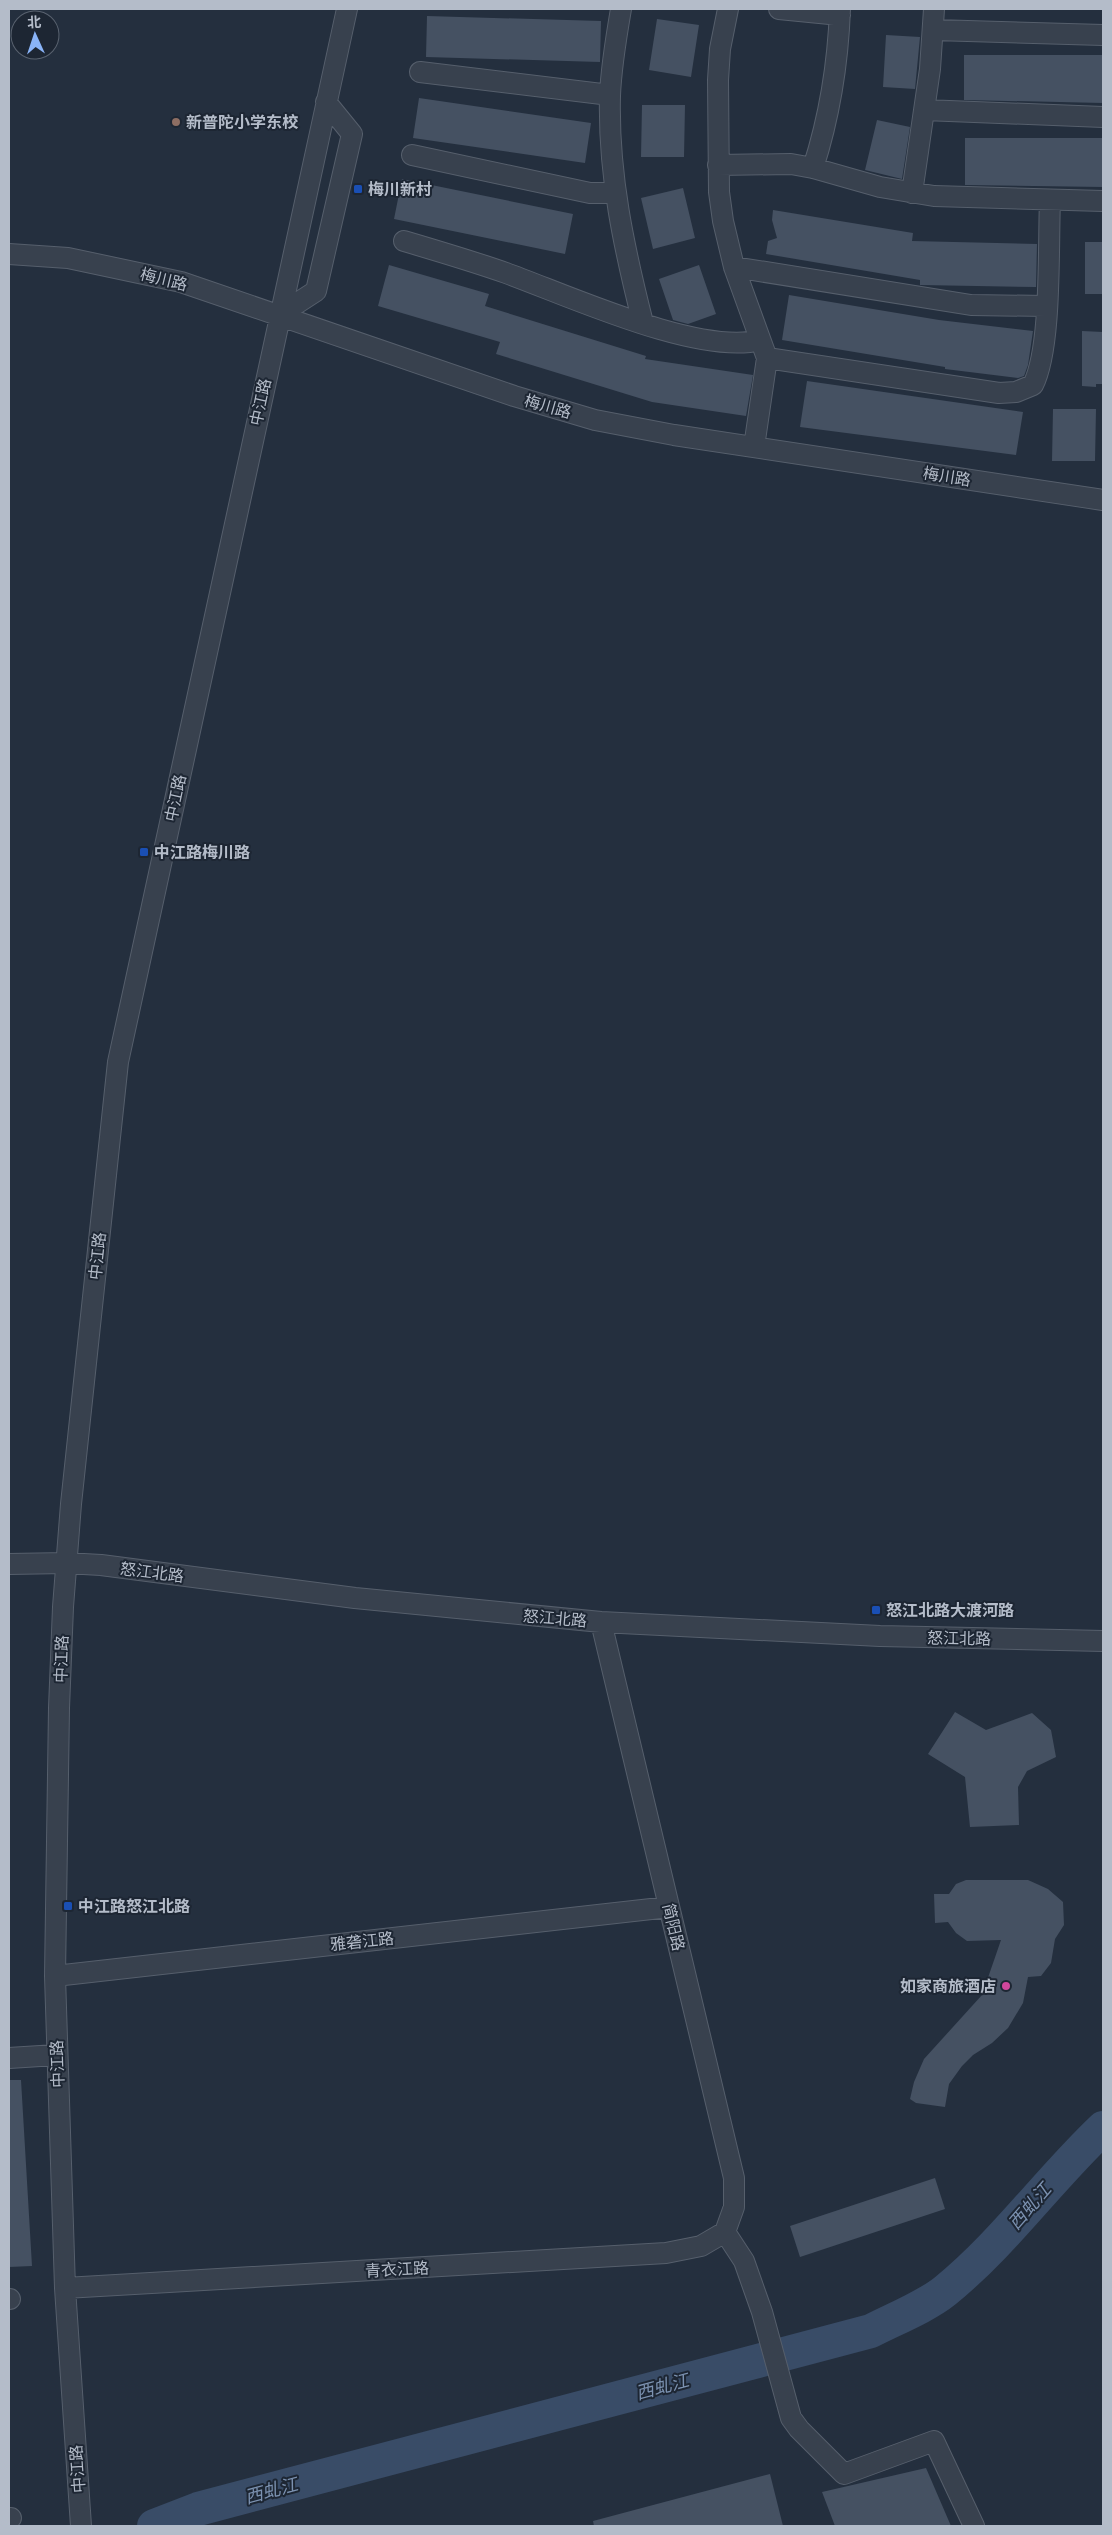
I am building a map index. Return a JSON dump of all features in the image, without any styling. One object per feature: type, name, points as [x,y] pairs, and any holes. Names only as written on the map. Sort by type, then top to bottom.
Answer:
[{"type":"street","name":"中江路","points":[[80,2517],[65,2288],[56,2055],[55,1976],[59,1708],[66,1563],[118,1062],[347,9]]},
{"type":"street","points":[[621,9],[610,95],[610,132],[615,192],[625,254],[643,323]]},
{"type":"street","points":[[728,9],[720,49],[718,164],[723,221],[734,267],[764,349],[754,447]]},
{"type":"street","points":[[779,9],[840,12],[834,87],[825,130],[813,168]]},
{"type":"street","points":[[912,193],[934,30],[934,9]]},
{"type":"street","points":[[934,30],[1103,35]]},
{"type":"street","points":[[420,72],[610,95]]},
{"type":"street","points":[[279,315],[316,291],[352,134],[326,102]]},
{"type":"street","points":[[924,110],[1103,117]]},
{"type":"street","points":[[412,155],[590,194],[615,192]]},
{"type":"street","points":[[718,164],[770,163],[813,168],[872,185],[912,193],[954,197],[1103,201]]},
{"type":"street","points":[[404,241],[504,272],[643,323],[717,343],[740,344],[999,393],[1016,392],[1033,386],[1037,377],[1044,339],[1050,200]]},
{"type":"street","name":"梅川路","points":[[9,254],[68,258],[172,280],[514,396],[595,420],[754,447],[1103,500]]},
{"type":"street","points":[[734,267],[971,305],[1046,306]]},
{"type":"street","name":"怒江北路","points":[[9,1564],[66,1563],[355,1598],[601,1622],[880,1636],[1103,1641]]},
{"type":"street","name":"简阳路","points":[[601,1622],[734,2178],[734,2208],[725,2232]]},
{"type":"street","name":"雅砻江路","points":[[55,1976],[669,1907]]},
{"type":"street","points":[[9,2058],[56,2055]]},
{"type":"street","points":[[725,2232],[744,2261],[762,2312],[791,2418],[799,2429],[844,2474],[934,2441],[974,2526]]},
{"type":"street","name":"青衣江路","points":[[65,2288],[666,2253],[701,2246],[725,2232]]},
{"type":"building","points":[[427,16],[601,21],[600,62],[426,57]]},
{"type":"building","points":[[657,19],[699,25],[691,77],[649,70]]},
{"type":"building","points":[[886,35],[920,37],[915,89],[883,87]]},
{"type":"building","points":[[964,55],[1103,55],[1103,103],[964,100]]},
{"type":"building","points":[[419,98],[591,123],[585,163],[413,138]]},
{"type":"building","points":[[642,105],[685,105],[684,157],[641,157]]},
{"type":"building","points":[[877,120],[910,127],[902,179],[865,170]]},
{"type":"building","points":[[965,138],[1103,138],[1103,187],[965,185]]},
{"type":"building","points":[[402,179],[573,214],[565,254],[394,219]]},
{"type":"building","points":[[683,188],[695,238],[653,249],[641,198]]},
{"type":"building","points":[[773,210],[913,233],[912,241],[1037,244],[1036,287],[920,285],[920,280],[766,254],[768,241],[777,238],[772,220]]},
{"type":"building","points":[[1085,242],[1103,242],[1103,294],[1085,294]]},
{"type":"building","points":[[389,265],[489,294],[485,306],[646,356],[645,359],[753,375],[746,416],[652,402],[496,354],[500,342],[378,306]]},
{"type":"building","points":[[699,265],[716,314],[688,324],[673,320],[659,279]]},
{"type":"building","points":[[789,295],[939,320],[1033,331],[1028,365],[1024,376],[1018,378],[945,369],[945,367],[782,340]]},
{"type":"building","points":[[1082,331],[1103,332],[1103,384],[1096,384],[1096,387],[1082,386]]},
{"type":"building","points":[[807,381],[1023,412],[1016,455],[800,427]]},
{"type":"building","points":[[1053,409],[1096,409],[1095,461],[1052,461]]},
{"type":"building","points":[[955,1712],[986,1730],[1032,1713],[1051,1730],[1056,1757],[1027,1771],[1018,1787],[1019,1825],[970,1827],[965,1777],[928,1754]]},
{"type":"building","name":"如家商旅酒店","points":[[966,1880],[1028,1880],[1048,1889],[1063,1902],[1064,1925],[1055,1939],[1051,1963],[1041,1976],[1028,1977],[1023,2003],[1008,2028],[962,2066],[949,2084],[945,2107],[916,2103],[910,2099],[914,2082],[924,2059],[982,1995],[1001,1940],[967,1941],[956,1933],[948,1922],[935,1923],[934,1894],[949,1894],[956,1884]]},
{"type":"building","points":[[9,2080],[21,2080],[32,2266],[9,2267]]},
{"type":"building","points":[[935,2178],[945,2209],[800,2257],[790,2226]]},
{"type":"building","points":[[926,2468],[951,2526],[835,2526],[822,2492]]},
{"type":"building","points":[[770,2474],[783,2526],[594,2526],[593,2521]]},
{"type":"waterway","name":"西虬江","points":[[154,2526],[198,2509],[871,2331],[928,2302],[945,2291],[987,2253],[1103,2128]]},
{"type":"place","name":"新普陀小学东校","points":[[176,122]]},
{"type":"place","name":"梅川新村","points":[[358,189]]},
{"type":"place","name":"中江路梅川路","points":[[144,852]]},
{"type":"place","name":"怒江北路大渡河路","points":[[876,1610]]},
{"type":"place","name":"中江路怒江北路","points":[[68,1906]]},
{"type":"place","name":"如家商旅酒店","points":[[1006,1986]]}]
